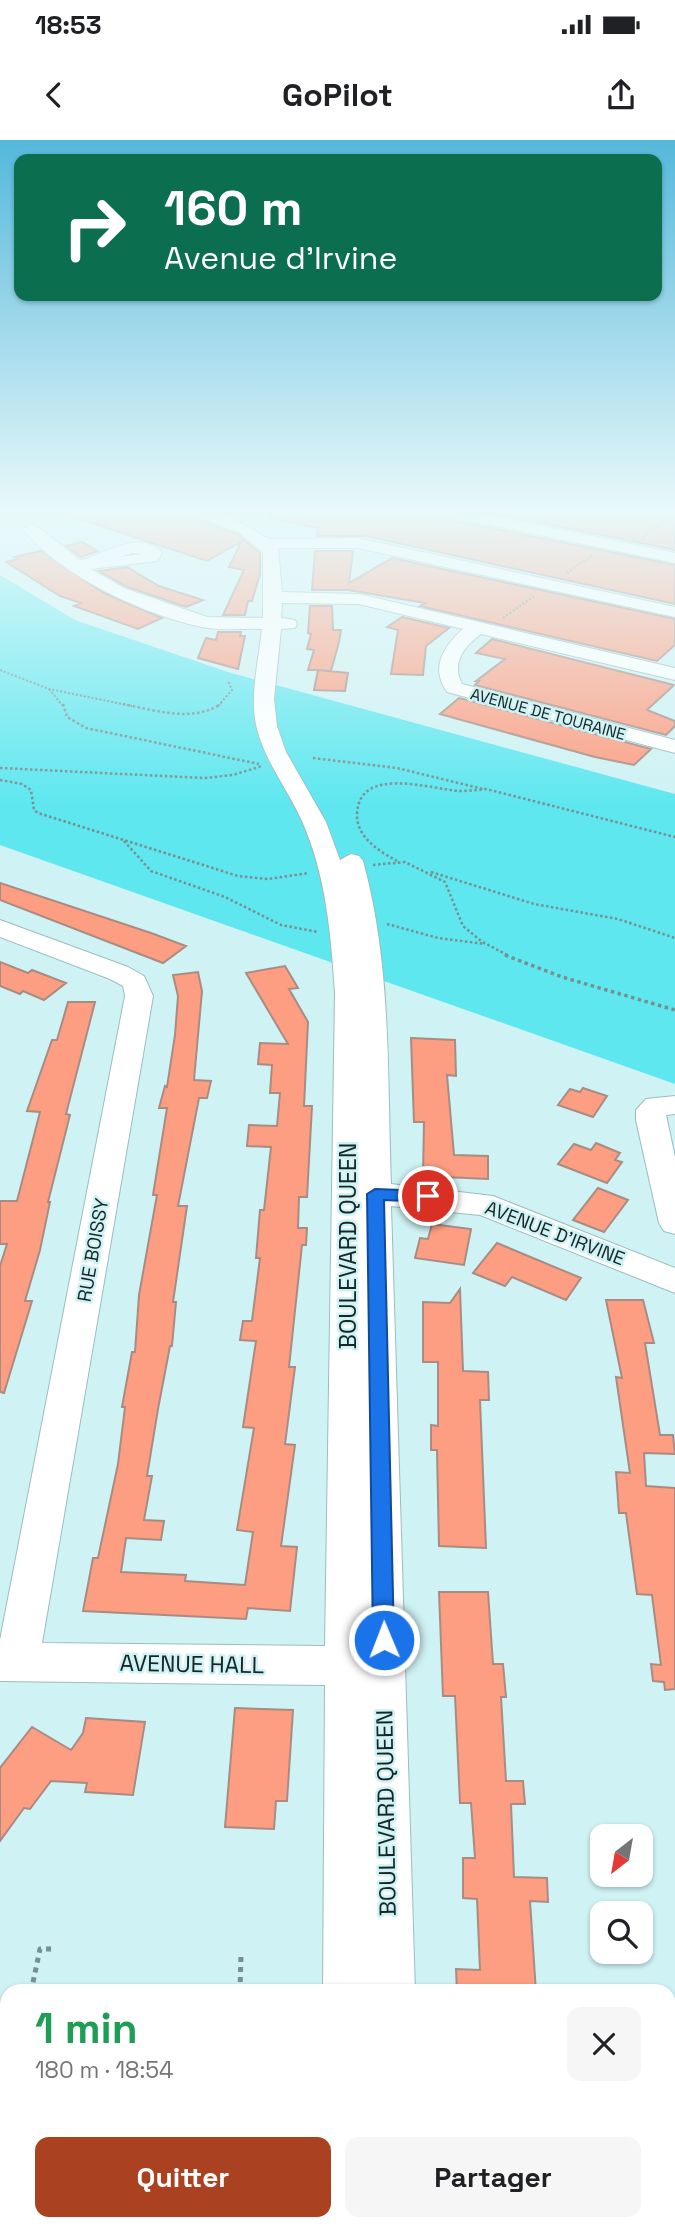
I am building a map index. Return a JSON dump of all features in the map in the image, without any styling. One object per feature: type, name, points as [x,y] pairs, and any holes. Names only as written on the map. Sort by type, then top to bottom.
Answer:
[{"type":"street","points":[[163,608],[194,619],[224,624],[279,624]]},
{"type":"street","name":"BOULEVARD QUEEN","points":[[281,608],[273,685],[282,708],[288,738],[350,857],[363,906],[360,1004],[365,1666],[348,1984]]},
{"type":"street","points":[[395,608],[675,674]]},
{"type":"street","points":[[655,608],[675,612]]},
{"type":"street","name":"AVENUE DE TOURAINE","points":[[483,628],[452,649],[449,666],[454,688],[675,747]]},
{"type":"street","name":"RUE BOISSY","points":[[0,928],[119,973],[135,982],[139,996],[9,1662]]},
{"type":"street","points":[[666,1105],[651,1110],[650,1120],[675,1223]]},
{"type":"street","name":"AVENUE D'IRVINE","points":[[362,1195],[445,1198],[482,1204],[511,1213],[675,1281]]},
{"type":"street","name":"AVENUE HALL","points":[[9,1662],[365,1666]]},
{"type":"street","name":"BOULEVARD QUEEN","points":[[365,1666],[389,1984]]},
{"type":"path","points":[[483,628],[514,608]]},
{"type":"path","points":[[0,670],[49,689],[179,715],[200,713],[217,707],[228,698],[232,690],[228,681]]},
{"type":"path","points":[[0,768],[204,778],[233,775],[264,765],[86,728],[67,717],[62,701],[49,689]]},
{"type":"path","points":[[313,758],[397,768],[675,837]]},
{"type":"path","points":[[0,780],[22,784],[31,790],[34,810],[38,813],[252,879],[311,873]]},
{"type":"path","points":[[486,789],[461,791],[384,783],[365,791],[357,811],[366,841],[397,861],[534,904],[618,919],[675,938]]},
{"type":"path","points":[[122,840],[151,871],[225,897],[281,925],[320,932]]},
{"type":"path","points":[[366,866],[397,861]]},
{"type":"path","points":[[421,869],[448,886],[455,916],[487,944],[527,964],[675,1010]]},
{"type":"path","points":[[380,922],[438,939],[487,944]]},
{"type":"path","points":[[33,1984],[40,1949],[56,1949]]},
{"type":"path","points":[[240,1984],[242,1954]]},
{"type":"shaded area","points":[[0,608],[54,608],[75,620],[228,672],[675,794],[675,1084],[0,845]]},
{"type":"building","points":[[78,608],[138,608],[162,618],[138,629]]},
{"type":"building","points":[[226,608],[247,608],[245,615],[223,615]]},
{"type":"building","points":[[310,608],[332,608],[333,630],[341,630],[331,671],[308,670],[314,650],[307,649],[311,634],[308,633]]},
{"type":"building","points":[[427,608],[622,608],[675,619],[675,645],[657,661]]},
{"type":"building","points":[[402,617],[449,628],[426,646],[423,675],[391,674],[398,630],[387,627]]},
{"type":"building","points":[[218,632],[241,632],[240,636],[245,636],[238,669],[198,658],[206,638],[216,640]]},
{"type":"building","points":[[492,639],[674,685],[647,710],[675,721],[675,726],[666,735],[475,685],[479,681],[476,681],[505,659],[476,653]]},
{"type":"building","points":[[318,670],[348,673],[345,691],[314,690]]},
{"type":"building","points":[[459,698],[651,749],[634,765],[595,757],[440,714]]},
{"type":"building","points":[[0,883],[186,946],[163,963],[0,900]]},
{"type":"building","points":[[0,962],[66,983],[44,1000],[23,991],[20,994],[0,986]]},
{"type":"building","points":[[285,966],[298,988],[289,989],[308,1022],[304,1106],[312,1106],[307,1197],[299,1197],[298,1228],[307,1228],[306,1245],[302,1245],[289,1367],[295,1367],[285,1444],[295,1445],[281,1546],[297,1547],[290,1611],[248,1608],[246,1619],[83,1611],[93,1558],[98,1558],[118,1464],[125,1407],[122,1407],[132,1352],[135,1352],[139,1295],[157,1195],[153,1195],[167,1108],[159,1108],[165,1086],[167,1087],[175,1035],[178,996],[173,975],[198,972],[202,991],[194,1080],[211,1081],[207,1098],[199,1098],[178,1206],[187,1206],[173,1302],[176,1302],[172,1346],[147,1476],[152,1476],[144,1520],[164,1521],[161,1540],[126,1538],[121,1572],[186,1575],[185,1581],[245,1585],[253,1532],[237,1530],[254,1428],[243,1427],[256,1341],[240,1340],[243,1321],[252,1321],[260,1258],[256,1258],[260,1210],[264,1210],[271,1147],[247,1146],[249,1125],[277,1126],[280,1093],[270,1093],[272,1065],[258,1064],[260,1043],[288,1044],[246,973]]},
{"type":"building","points":[[68,1002],[95,1002],[66,1114],[70,1115],[48,1202],[40,1250],[25,1301],[32,1301],[4,1393],[0,1392],[0,1266],[7,1244],[0,1244],[0,1201],[17,1201],[40,1112],[27,1111],[52,1040],[57,1040]]},
{"type":"building","points":[[411,1038],[455,1040],[456,1076],[447,1075],[454,1155],[488,1156],[488,1179],[423,1176],[424,1122],[414,1122]]},
{"type":"building","points":[[583,1088],[607,1096],[593,1117],[558,1105],[570,1089],[580,1092]]},
{"type":"building","points":[[596,1143],[620,1153],[615,1160],[622,1162],[607,1183],[558,1164],[574,1144],[591,1150]]},
{"type":"building","points":[[598,1188],[628,1200],[604,1232],[573,1220]]},
{"type":"building","points":[[432,1224],[471,1229],[464,1265],[415,1258],[420,1238],[428,1239]]},
{"type":"building","points":[[497,1243],[581,1278],[566,1300],[512,1277],[505,1286],[473,1273]]},
{"type":"building","points":[[460,1289],[463,1371],[488,1372],[489,1400],[480,1400],[486,1548],[439,1546],[437,1450],[431,1450],[431,1425],[438,1426],[438,1362],[423,1362],[423,1302],[450,1303]]},
{"type":"building","points":[[606,1300],[643,1300],[654,1343],[645,1343],[660,1435],[673,1435],[675,1454],[644,1453],[646,1486],[675,1488],[675,1689],[665,1690],[664,1682],[653,1681],[651,1664],[661,1665],[652,1595],[637,1594],[626,1513],[619,1513],[616,1472],[630,1473],[616,1377],[622,1378]]},
{"type":"building","points":[[439,1592],[488,1592],[493,1664],[503,1664],[506,1697],[501,1697],[506,1781],[523,1781],[525,1804],[511,1804],[514,1877],[547,1878],[548,1902],[530,1901],[535,1984],[457,1984],[456,1969],[480,1970],[477,1899],[463,1898],[463,1858],[475,1858],[471,1803],[460,1803],[455,1696],[443,1696]]},
{"type":"building","points":[[235,1708],[293,1710],[287,1801],[276,1801],[274,1829],[225,1827]]},
{"type":"building","points":[[86,1718],[145,1722],[133,1795],[85,1792],[87,1783],[51,1781],[30,1809],[24,1808],[0,1841],[0,1768],[32,1727],[71,1750],[83,1733]]},
{"type":"route","points":[[384,1640],[375,1194],[428,1196]]}]
